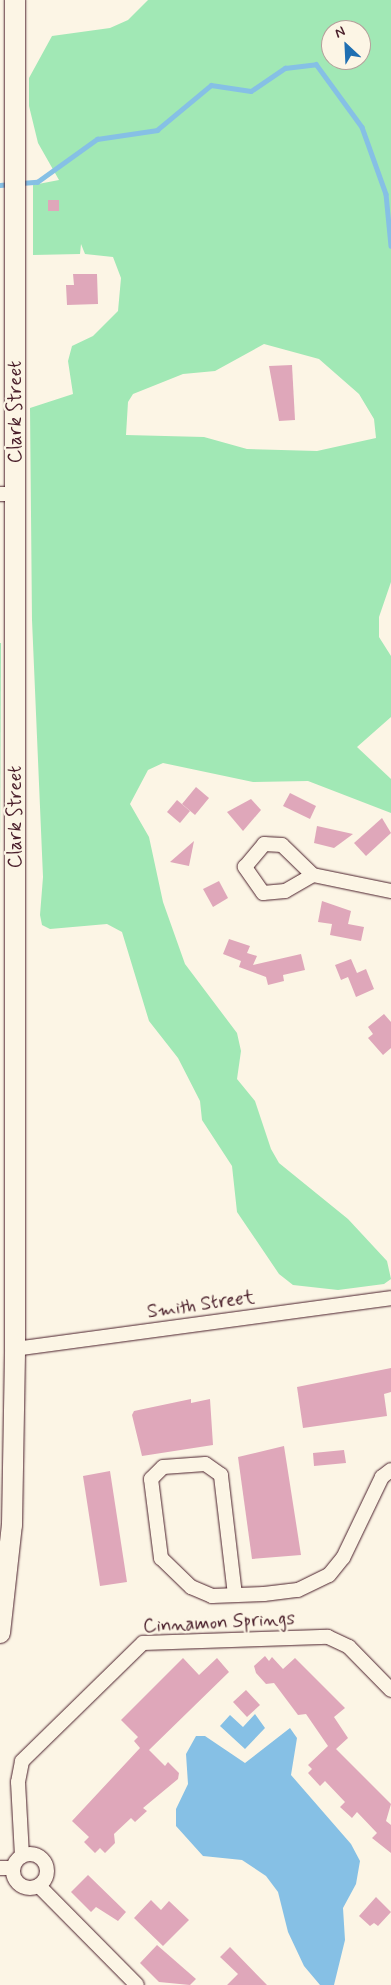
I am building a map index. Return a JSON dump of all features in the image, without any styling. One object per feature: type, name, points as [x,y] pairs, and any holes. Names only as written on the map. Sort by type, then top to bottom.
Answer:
[{"type":"main road","name":"Clark Street","points":[[0,1633],[12,1525],[15,1349],[8,494],[17,184],[15,0]]},
{"type":"street","points":[[313,875],[285,891],[263,893],[245,867],[264,844],[282,845],[313,875],[391,891]]},
{"type":"street","name":"Smith Street","points":[[15,1349],[391,1298]]},
{"type":"street","points":[[235,1595],[221,1474],[205,1464],[164,1467],[151,1480],[161,1558],[200,1592],[235,1595],[298,1590],[330,1574],[343,1558],[382,1477],[391,1470]]},
{"type":"street","name":"Cinnamon Springs","points":[[22,1856],[18,1782],[22,1761],[139,1645],[328,1637],[349,1647],[391,1690]]},
{"type":"street","points":[[39,1886],[46,1878],[45,1863],[37,1856],[22,1856],[7,1868],[20,1886],[39,1886],[137,1985]]},
{"type":"green space","points":[[148,0],[391,0],[391,582],[379,617],[379,637],[391,656],[391,717],[357,747],[391,779],[391,813],[308,781],[253,782],[163,763],[148,770],[130,804],[149,837],[163,902],[185,964],[237,1033],[241,1051],[237,1079],[255,1101],[271,1149],[279,1163],[348,1219],[387,1261],[391,1279],[384,1284],[338,1290],[293,1285],[279,1274],[237,1212],[232,1166],[202,1120],[200,1101],[178,1058],[149,1021],[122,932],[107,924],[50,929],[42,925],[40,915],[43,877],[32,620],[30,408],[73,394],[68,361],[72,346],[93,336],[118,311],[121,278],[113,257],[85,254],[81,244],[80,254],[33,255],[33,185],[59,180],[38,143],[29,106],[29,78],[52,36],[110,28],[128,20]],"holes":[[[264,344],[319,359],[359,394],[374,419],[376,438],[317,451],[247,449],[204,437],[126,435],[128,402],[133,394],[183,374],[215,371]]]},
{"type":"green space","points":[[0,643],[1,643],[0,865]]},
{"type":"water","points":[[255,1714],[265,1728],[245,1749],[220,1726],[230,1715],[243,1727]]},
{"type":"water","points":[[290,1728],[297,1738],[291,1775],[351,1844],[360,1861],[356,1884],[343,1908],[345,1940],[334,1985],[320,1985],[304,1966],[288,1932],[278,1892],[266,1876],[242,1860],[203,1856],[176,1826],[176,1809],[188,1784],[186,1754],[196,1736],[205,1736],[245,1763]]},
{"type":"building","points":[[48,200],[59,200],[59,211],[48,211]]},
{"type":"building","points":[[73,274],[97,274],[98,304],[67,305],[66,285],[74,285]]},
{"type":"building","points":[[292,365],[295,420],[279,421],[269,366]]},
{"type":"building","points":[[196,787],[209,798],[195,815],[182,804]]},
{"type":"building","points":[[290,793],[316,806],[310,819],[283,806]]},
{"type":"building","points":[[251,799],[261,810],[243,831],[227,812]]},
{"type":"building","points":[[177,800],[190,811],[180,823],[167,812]]},
{"type":"building","points":[[382,818],[391,833],[366,856],[354,843]]},
{"type":"building","points":[[317,826],[353,834],[334,848],[314,843]]},
{"type":"building","points":[[194,841],[189,866],[170,862]]},
{"type":"building","points":[[219,881],[228,898],[213,907],[203,889]]},
{"type":"building","points":[[322,901],[351,911],[348,924],[364,927],[361,941],[330,935],[332,924],[318,922]]},
{"type":"building","points":[[229,939],[250,946],[247,953],[257,956],[253,965],[301,954],[305,970],[283,975],[284,981],[268,985],[266,977],[239,967],[241,961],[223,954]]},
{"type":"building","points":[[351,959],[357,973],[366,969],[374,989],[356,997],[348,977],[341,980],[335,965]]},
{"type":"building","points":[[384,1014],[391,1022],[391,1048],[383,1055],[368,1038],[373,1034],[368,1027]]},
{"type":"building","points":[[391,1368],[391,1392],[384,1394],[387,1416],[303,1428],[297,1387]]},
{"type":"building","points":[[191,1399],[191,1403],[210,1399],[213,1445],[142,1456],[132,1415],[134,1411]]},
{"type":"building","points":[[284,1446],[301,1555],[252,1559],[238,1457]]},
{"type":"building","points":[[344,1450],[346,1463],[314,1466],[313,1453]]},
{"type":"building","points":[[110,1471],[127,1582],[100,1586],[83,1476]]},
{"type":"building","points":[[265,1656],[269,1661],[272,1657],[283,1669],[295,1658],[345,1708],[334,1717],[348,1738],[336,1749],[391,1804],[386,1821],[391,1825],[391,1853],[372,1838],[377,1833],[357,1812],[352,1818],[340,1807],[345,1802],[325,1781],[320,1786],[308,1773],[312,1769],[308,1765],[328,1746],[306,1714],[298,1715],[274,1683],[266,1684],[256,1673],[254,1666]]},
{"type":"building","points":[[183,1658],[199,1675],[217,1658],[229,1672],[149,1750],[165,1766],[168,1762],[179,1773],[178,1779],[143,1808],[147,1811],[135,1822],[131,1818],[114,1834],[115,1843],[105,1853],[100,1848],[95,1853],[84,1842],[89,1837],[72,1821],[140,1748],[134,1741],[138,1737],[121,1720]]},
{"type":"building","points":[[246,1690],[260,1705],[247,1717],[233,1702]]},
{"type":"building","points":[[88,1875],[126,1912],[118,1921],[96,1907],[91,1912],[71,1892]]},
{"type":"building","points":[[376,1897],[391,1912],[378,1926],[374,1923],[370,1926],[359,1916]]},
{"type":"building","points":[[151,1900],[161,1910],[169,1901],[189,1920],[163,1946],[134,1918]]},
{"type":"building","points":[[157,1945],[196,1979],[190,1985],[159,1982],[140,1963]]},
{"type":"building","points":[[230,1947],[267,1985],[227,1985],[238,1974],[220,1957]]},
{"type":"waterway","points":[[21,183],[37,182],[97,139],[157,130],[211,85],[251,91],[285,68],[316,64],[362,127],[386,194],[391,246]]},
{"type":"waterway","points":[[0,185],[11,184]]}]
